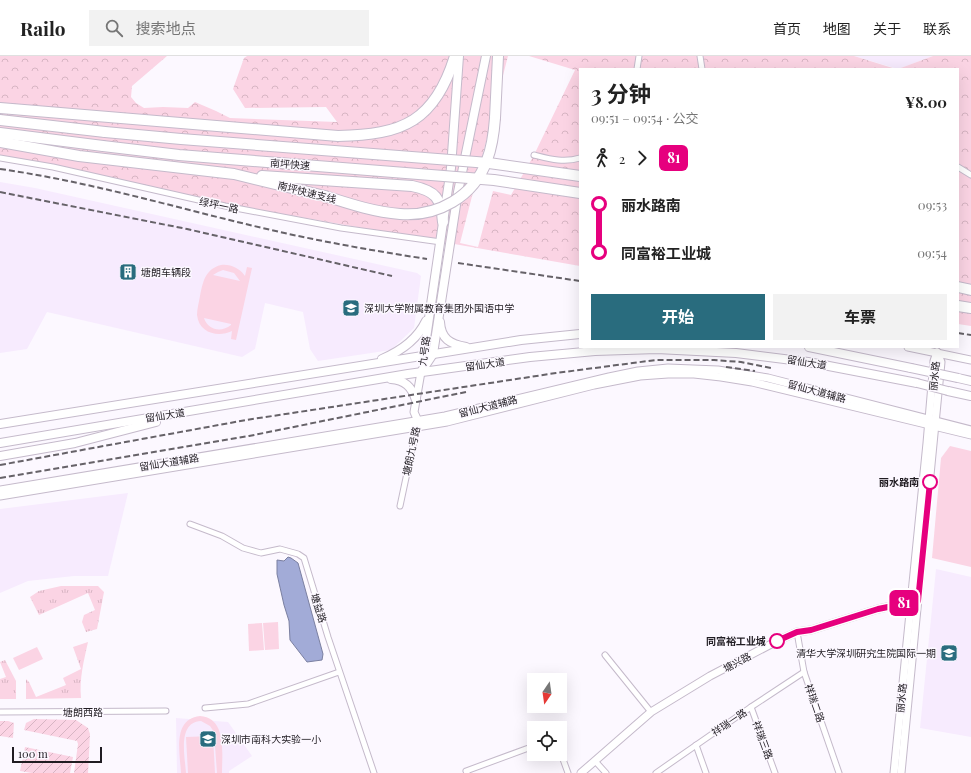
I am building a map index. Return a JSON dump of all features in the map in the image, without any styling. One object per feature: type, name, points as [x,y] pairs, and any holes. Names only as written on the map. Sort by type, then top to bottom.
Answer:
[{"type":"highway","points":[[0,108],[330,135],[364,135],[387,132],[408,124],[424,113],[437,97],[446,80],[455,56]]},
{"type":"highway","name":"南坪快速支线","points":[[0,142],[79,156],[234,174],[326,196],[374,210],[399,214],[421,214],[444,207],[456,200],[468,191],[482,173],[491,148],[495,118],[498,56]]},
{"type":"highway","name":"南坪快速","points":[[0,120],[181,140],[489,163],[579,176]]},
{"type":"highway","name":"南坪快速","points":[[0,133],[187,156],[494,180],[579,193]]},
{"type":"highway","points":[[234,174],[412,186],[421,188],[436,197],[440,202],[444,222]]},
{"type":"highway","points":[[959,286],[971,290]]},
{"type":"highway","points":[[959,306],[971,308]]},
{"type":"main road","name":"九号路","points":[[422,372],[423,355],[451,168],[459,56]]},
{"type":"main road","name":"九号路","points":[[422,372],[433,354],[458,192],[486,56]]},
{"type":"main road","points":[[363,365],[393,354],[414,340],[422,330],[430,309]]},
{"type":"main road","points":[[439,311],[441,332],[444,337],[450,342],[458,345],[475,347]]},
{"type":"main road","name":"留仙大道","points":[[0,424],[423,355],[522,340],[579,334]]},
{"type":"main road","name":"留仙大道","points":[[815,348],[971,382]]},
{"type":"main road","points":[[914,348],[971,360]]},
{"type":"main road","name":"留仙大道","points":[[0,443],[422,372],[561,354],[622,350],[657,349],[736,352],[762,355],[808,362],[917,383],[971,396]]},
{"type":"main road","name":"丽水路","points":[[894,773],[914,601],[932,423],[941,362],[937,352]]},
{"type":"main road","name":"留仙大道辅路","points":[[0,496],[417,424],[609,377],[638,371],[668,368],[718,370],[768,378],[971,435]]},
{"type":"main road","name":"塘朗九号路","points":[[417,424],[414,412],[422,372]]},
{"type":"main road","name":"留仙大道辅路","points":[[0,490],[417,424],[447,422],[617,380],[668,374],[722,377],[752,382],[911,421],[971,430]]},
{"type":"main road","points":[[386,378],[403,382],[413,391],[416,400]]},
{"type":"main road","points":[[0,456],[96,438],[201,410]]},
{"type":"main road","name":"丽水路","points":[[901,773],[909,708],[914,601]]},
{"type":"main road","name":"塘兴路","points":[[581,773],[651,712],[710,676],[797,632],[811,630],[878,609],[914,601]]},
{"type":"street","points":[[637,68],[639,56]]},
{"type":"street","points":[[700,56],[702,68]]},
{"type":"street","points":[[534,155],[560,161],[570,161],[579,158]]},
{"type":"street","name":"绿坪一路","points":[[0,158],[53,167],[225,206],[341,228],[440,242]]},
{"type":"street","points":[[959,168],[971,175]]},
{"type":"street","name":"塘朗九号路","points":[[400,506],[417,424]]},
{"type":"street","name":"塘益路","points":[[190,524],[222,536],[243,548],[261,553],[280,549],[298,554],[304,558],[339,672],[374,773]]},
{"type":"street","name":"祥瑞二路","points":[[797,632],[804,672],[839,773]]},
{"type":"street","points":[[605,655],[651,712]]},
{"type":"street","points":[[205,708],[248,704],[339,672]]},
{"type":"street","name":"祥瑞一路","points":[[656,773],[804,672]]},
{"type":"street","name":"祥瑞三路","points":[[751,707],[775,773]]},
{"type":"street","name":"塘朗西路","points":[[0,712],[95,713],[166,711]]},
{"type":"street","points":[[696,745],[706,773]]},
{"type":"street","points":[[467,773],[466,771],[527,749]]},
{"type":"street","points":[[564,761],[568,773]]},
{"type":"street","points":[[595,761],[606,773]]},
{"type":"shaded area","points":[[854,56],[933,56],[901,68],[895,68]]},
{"type":"shaded area","name":"塘朗车辆段","points":[[0,182],[35,188],[417,273],[421,276],[414,328],[391,350],[318,361],[310,349],[303,312],[265,303],[255,349],[242,357],[47,312],[27,349],[0,353]]},
{"type":"shaded area","points":[[128,493],[108,576],[74,576],[28,581],[0,593],[0,509]]},
{"type":"shaded area","name":"清华大学深圳研究生院国际一期","points":[[936,569],[971,577],[971,737],[920,728]]},
{"type":"shaded area","name":"深圳市南科大实验一小","points":[[176,718],[228,722],[252,756],[229,771],[229,773],[177,773]]},
{"type":"green space","points":[[0,56],[167,56],[132,86],[131,97],[136,103],[144,108],[188,108],[195,102],[230,118],[337,122],[326,107],[245,108],[233,89],[244,58],[247,56],[508,56],[460,243],[478,247],[493,191],[511,195],[534,155],[575,70],[529,56],[854,56],[893,68],[579,68],[579,266],[225,204],[0,157]]},
{"type":"green space","points":[[933,56],[971,56],[971,326],[959,324],[959,68],[901,68]]},
{"type":"green space","points":[[221,265],[231,266],[245,276],[247,267],[252,268],[236,340],[231,339],[232,331],[215,334],[205,330],[201,326],[197,315],[204,281],[208,273]],"holes":[[[223,270],[234,273],[240,281],[213,275]],[[204,318],[231,324],[231,325],[223,329],[215,329],[208,325]]]},
{"type":"green space","points":[[950,446],[971,451],[971,567],[932,558],[941,458]]},
{"type":"green space","points":[[61,586],[98,586],[104,592],[97,629],[86,632],[82,622],[84,615],[95,610],[88,593],[39,615],[30,597],[39,591]]},
{"type":"green space","points":[[278,622],[279,649],[265,650],[263,623]]},
{"type":"green space","points":[[262,623],[264,650],[249,651],[248,624]]},
{"type":"green space","points":[[88,642],[81,677],[81,698],[26,699],[26,679],[36,697],[66,685],[63,678],[81,669],[73,647]]},
{"type":"green space","points":[[37,647],[43,659],[19,670],[13,658]]},
{"type":"green space","points":[[5,660],[16,681],[16,699],[0,699],[0,679],[6,677],[0,662]]},
{"type":"green space","points":[[200,716],[209,718],[215,723],[219,730],[222,747],[222,773],[217,773],[214,732],[210,726],[201,721],[193,723],[188,727],[185,734],[184,750],[186,773],[181,773],[179,747],[181,730],[185,723],[191,718]]},
{"type":"green space","points":[[34,719],[76,720],[88,728],[90,734],[88,773],[74,773],[78,744],[77,741],[24,730],[26,723]]},
{"type":"green space","points":[[0,721],[14,723],[13,738],[0,736]]},
{"type":"green space","points":[[213,736],[215,773],[188,773],[186,737]]},
{"type":"green space","points":[[25,747],[73,757],[70,773],[32,773],[20,771]]},
{"type":"water","points":[[288,557],[298,563],[323,654],[322,660],[307,662],[290,640],[289,621],[277,574],[277,560],[284,561]]},
{"type":"railway","points":[[0,169],[64,180],[128,194],[297,236],[427,259]]},
{"type":"railway","points":[[0,192],[187,229],[392,276]]},
{"type":"railway","points":[[458,263],[579,281]]},
{"type":"railway","points":[[959,333],[971,335]]},
{"type":"railway","points":[[0,465],[246,420],[556,373],[656,360],[714,360],[741,362],[771,368]]},
{"type":"railway","points":[[726,367],[755,371]]},
{"type":"railway","points":[[0,478],[249,436],[466,392]]},
{"type":"bus line","name":"81","points":[[777,641],[797,632],[811,630],[878,609],[918,601],[930,482]]},
{"type":"place","name":"塘朗车辆段","points":[[128,272]]},
{"type":"place","name":"深圳大学附属教育集团外国语中学","points":[[351,308]]},
{"type":"place","name":"丽水路南","points":[[930,482]]},
{"type":"place","name":"同富裕工业城","points":[[777,641]]},
{"type":"place","name":"清华大学深圳研究生院国际一期","points":[[949,653]]},
{"type":"place","name":"深圳市南科大实验一小","points":[[208,739]]}]
